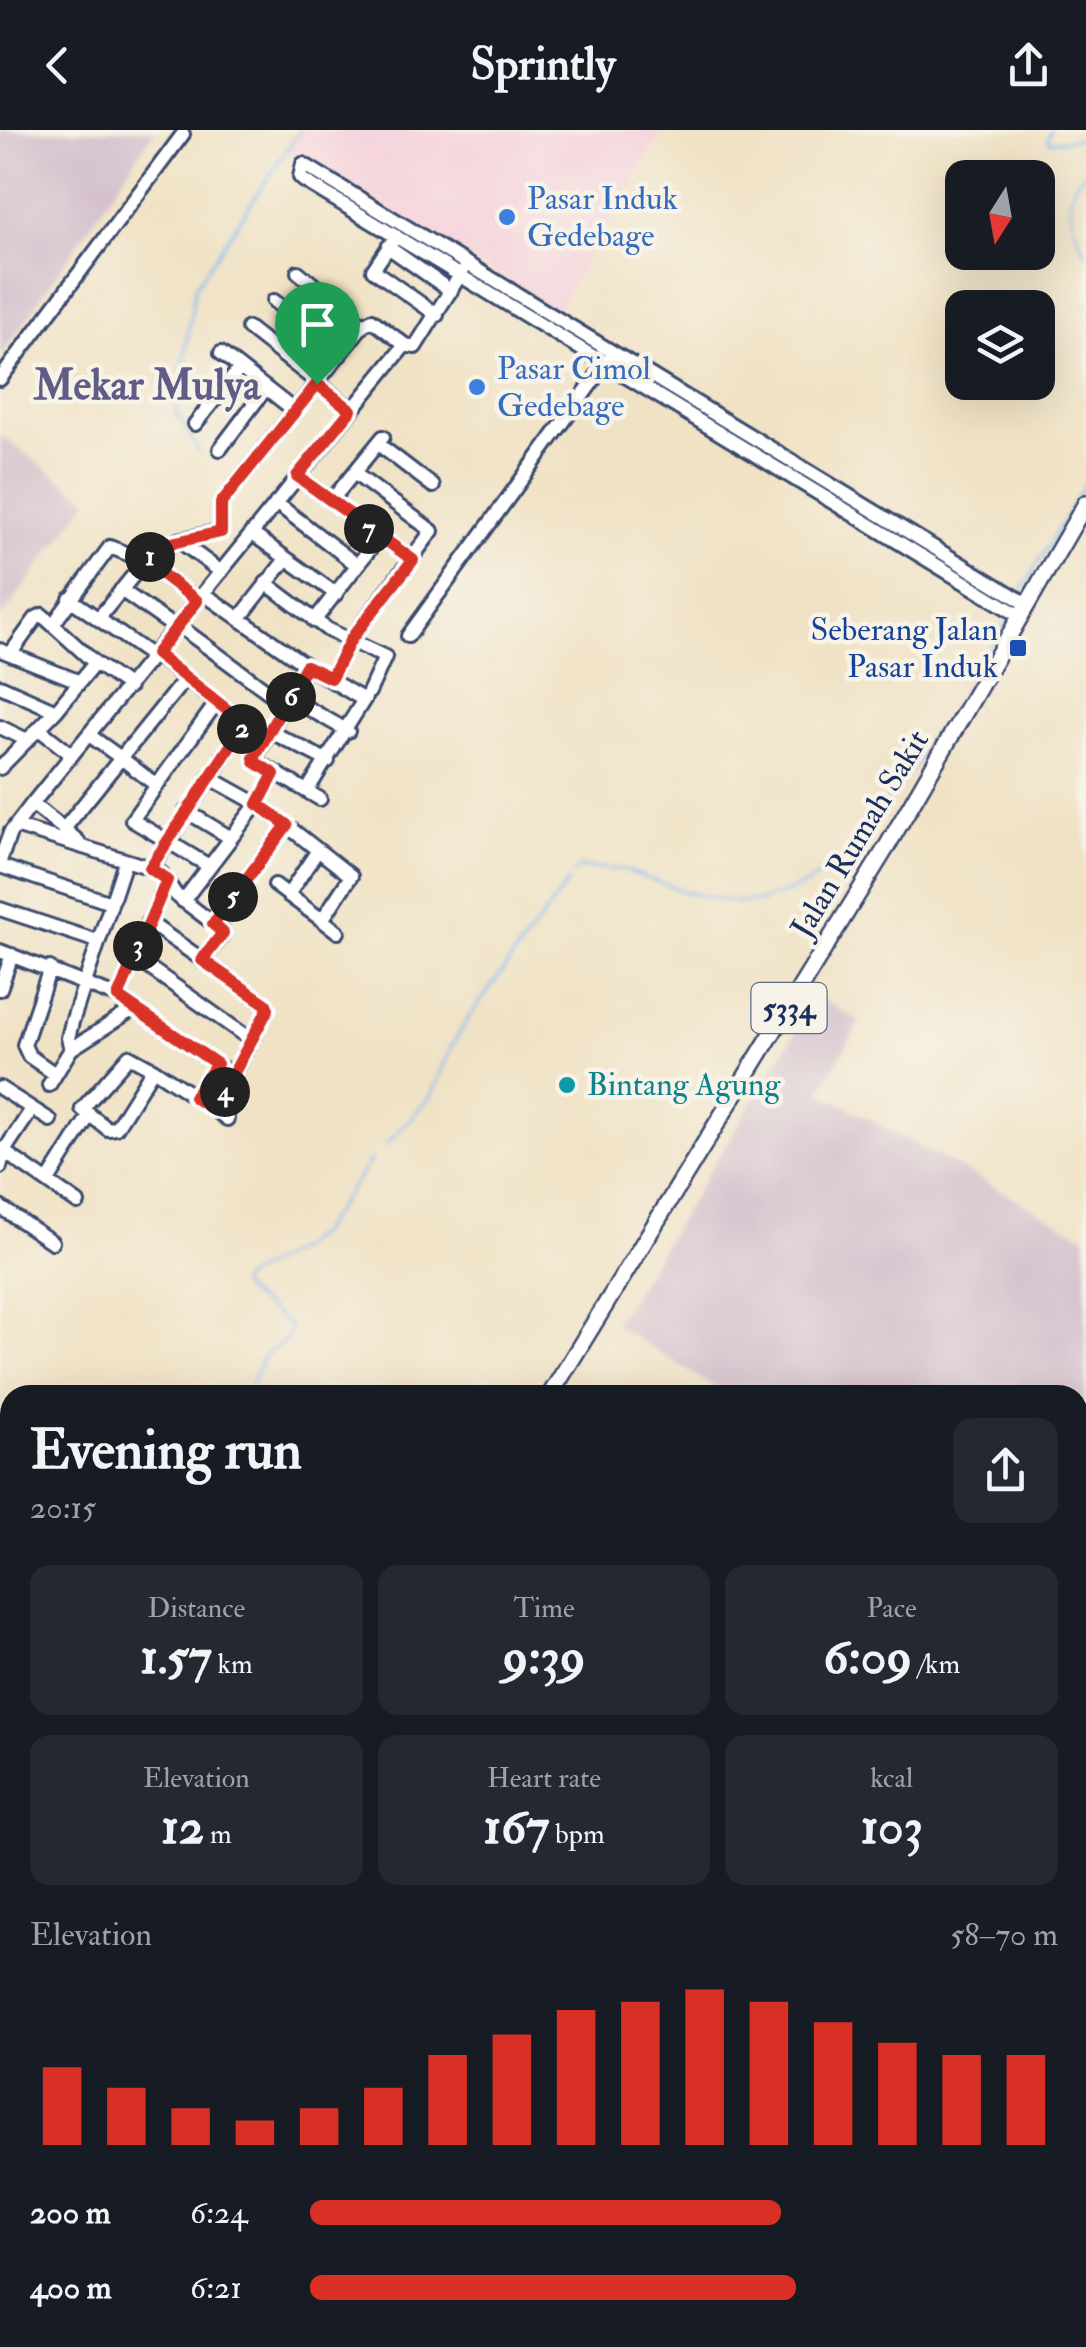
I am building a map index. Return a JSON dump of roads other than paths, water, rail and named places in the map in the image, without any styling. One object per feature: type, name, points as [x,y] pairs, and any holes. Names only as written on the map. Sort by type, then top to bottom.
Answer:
[{"type":"main road","name":"Jalan Rumah Sakit","points":[[556,1385],[886,848],[1017,606],[1086,503]]},
{"type":"street","points":[[0,379],[183,134]]},
{"type":"street","points":[[452,291],[392,242],[303,180],[303,164],[462,269],[1017,606]]},
{"type":"street","points":[[392,242],[462,269]]},
{"type":"street","points":[[392,242],[372,268],[437,314]]},
{"type":"street","points":[[221,532],[221,503],[363,325],[372,320],[405,346],[415,347],[462,269]]},
{"type":"street","points":[[298,272],[363,325]]},
{"type":"street","points":[[274,301],[340,356]]},
{"type":"street","points":[[248,328],[351,410]]},
{"type":"street","points":[[111,903],[0,864],[8,829],[129,688],[405,346]]},
{"type":"street","points":[[221,353],[295,412]]},
{"type":"street","points":[[408,636],[610,358]]},
{"type":"street","points":[[195,424],[240,368]]},
{"type":"street","points":[[220,449],[266,388]]},
{"type":"street","points":[[331,501],[380,440],[433,486]]},
{"type":"street","points":[[331,678],[351,639],[432,530],[354,473]]},
{"type":"street","points":[[297,476],[413,560]]},
{"type":"street","points":[[276,503],[357,565]]},
{"type":"street","points":[[98,619],[145,561],[160,549],[178,540],[221,532],[242,546]]},
{"type":"street","points":[[252,533],[336,594]]},
{"type":"street","points":[[314,621],[380,536]]},
{"type":"street","points":[[178,540],[221,572]]},
{"type":"street","points":[[54,623],[110,547],[145,561],[306,666],[366,696]]},
{"type":"street","points":[[239,619],[286,558]]},
{"type":"street","points":[[266,583],[314,621],[386,657],[348,731],[307,792]]},
{"type":"street","points":[[121,590],[288,702],[348,731]]},
{"type":"street","points":[[70,599],[245,724],[328,761]]},
{"type":"street","points":[[78,682],[6,651],[39,615],[54,623],[95,663],[129,688]]},
{"type":"street","points":[[0,768],[56,711],[95,663]]},
{"type":"street","points":[[306,666],[254,760],[320,799]]},
{"type":"street","points":[[64,829],[186,679]]},
{"type":"street","points":[[0,686],[56,711]]},
{"type":"street","points":[[209,866],[132,820],[217,702]]},
{"type":"street","points":[[150,868],[245,724]]},
{"type":"street","points":[[0,727],[25,739]]},
{"type":"street","points":[[39,729],[72,755]]},
{"type":"street","points":[[89,735],[156,785]]},
{"type":"street","points":[[183,900],[258,804],[274,774]]},
{"type":"street","points":[[209,777],[258,804],[350,876],[322,920]]},
{"type":"street","points":[[32,804],[84,846]]},
{"type":"street","points":[[186,811],[231,838]]},
{"type":"street","points":[[213,924],[287,825]]},
{"type":"street","points":[[8,829],[84,846],[150,868],[223,933],[202,960]]},
{"type":"street","points":[[288,895],[318,850]]},
{"type":"street","points":[[71,1048],[68,1038],[124,862]]},
{"type":"street","points":[[118,997],[167,880]]},
{"type":"street","points":[[274,885],[338,932]]},
{"type":"street","points":[[0,909],[98,941]]},
{"type":"street","points":[[148,922],[268,1009],[214,1110]]},
{"type":"street","points":[[0,989],[6,953],[50,968],[118,997],[234,1076]]},
{"type":"street","points":[[134,957],[251,1040]]},
{"type":"street","points":[[50,968],[24,1045],[52,1080],[71,1048],[135,1008]]},
{"type":"street","points":[[153,1069],[116,1128],[108,1129],[82,1109],[126,1059],[134,1057],[153,1069],[214,1110],[227,1120]]},
{"type":"street","points":[[194,1097],[217,1064]]},
{"type":"street","points":[[0,1088],[50,1120]]},
{"type":"street","points":[[0,1167],[2,1150],[32,1109]]},
{"type":"street","points":[[48,1181],[89,1116]]},
{"type":"street","points":[[2,1150],[78,1202]]},
{"type":"street","points":[[0,1208],[52,1242]]},
{"type":"waterway","points":[[199,451],[176,412],[195,287],[300,130]]},
{"type":"waterway","points":[[1051,130],[1049,142],[1086,140]]},
{"type":"waterway","points":[[1086,173],[1078,180],[1071,199],[1076,233],[1086,252]]},
{"type":"waterway","points":[[1019,596],[1086,482]]},
{"type":"waterway","points":[[574,873],[579,867],[624,870],[695,895],[736,902],[762,901],[806,885],[864,842],[885,804],[941,730],[1009,616]]},
{"type":"waterway","points":[[386,1145],[431,1096],[452,1045],[469,1017],[568,882]]},
{"type":"waterway","points":[[251,1385],[262,1358],[286,1340],[291,1329],[239,1284],[319,1233],[371,1160]]},
{"type":"place","name":"Pasar Induk Gedebage","points":[[507,217]]},
{"type":"place","name":"Pasar Cimol Gedebage","points":[[477,387]]},
{"type":"place","name":"Seberang Jalan Pasar Induk","points":[[1018,648]]},
{"type":"place","name":"Bintang Agung","points":[[567,1085]]},
{"type":"district","name":"Mekar Mulya","points":[[147,386]]}]
